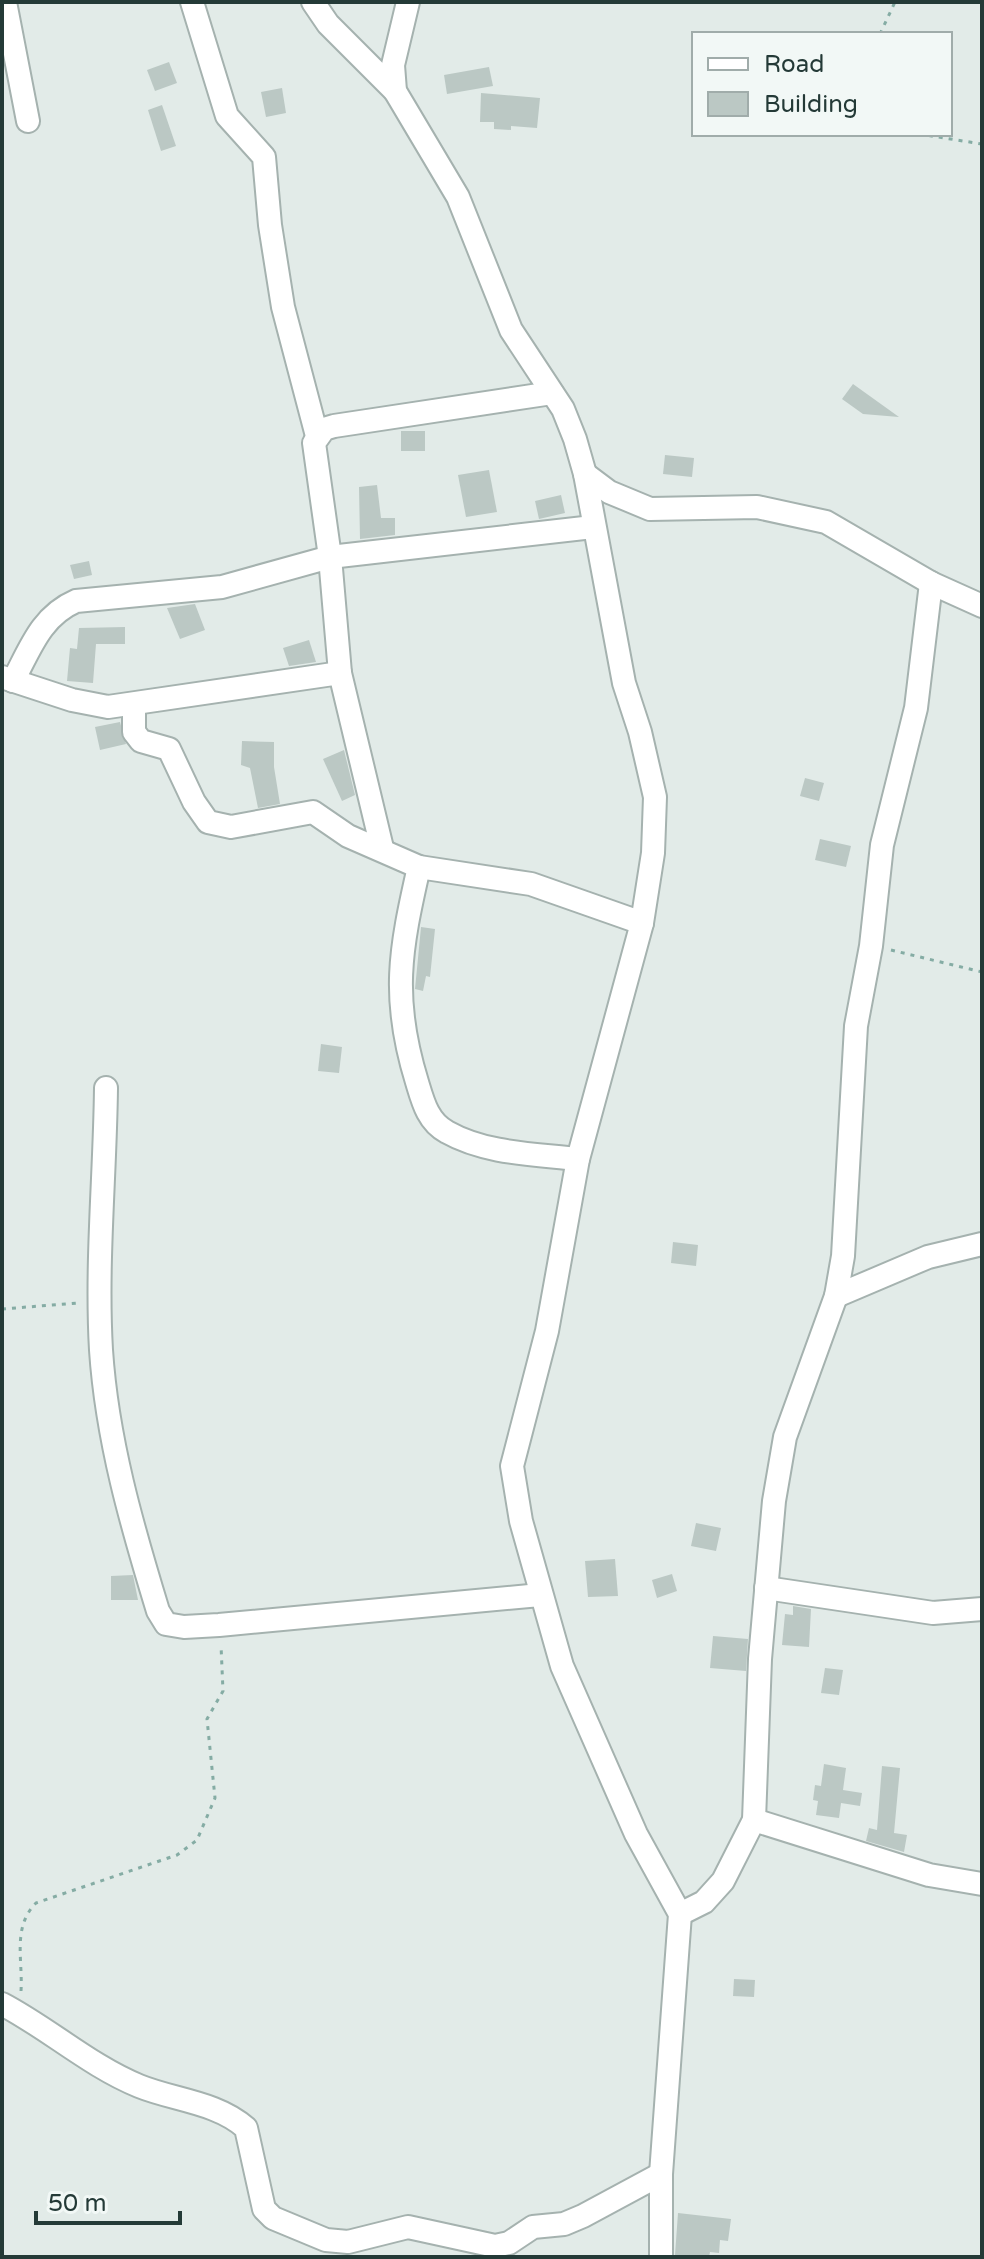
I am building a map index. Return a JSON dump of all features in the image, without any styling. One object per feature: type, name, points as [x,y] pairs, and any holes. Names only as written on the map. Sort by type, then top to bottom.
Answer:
[{"type":"street","points":[[5,2],[28,121]]},
{"type":"street","points":[[192,2],[227,116],[264,157],[283,307],[317,436],[313,452],[330,557],[340,673],[382,848]]},
{"type":"street","points":[[313,2],[328,24],[395,91],[458,197],[511,330],[552,393],[575,439],[585,474],[624,683],[640,732],[655,797],[653,853],[642,923],[578,1159],[547,1331],[512,1466],[513,1486],[554,1643],[636,1834],[680,1914],[661,2174],[661,2257]]},
{"type":"street","points":[[395,91],[393,65],[408,2]]},
{"type":"street","points":[[317,436],[334,426],[552,393]]},
{"type":"street","points":[[585,474],[609,492],[650,509],[757,507],[826,522],[931,583],[982,606]]},
{"type":"street","points":[[340,673],[293,677],[134,704],[92,705],[7,679],[55,610],[76,601],[222,587],[330,557],[593,527]]},
{"type":"street","points":[[680,1914],[704,1902],[723,1881],[754,1820],[766,1588],[785,1437],[836,1296],[843,1256],[851,1075],[871,946],[882,845],[916,708],[931,583]]},
{"type":"street","points":[[134,704],[134,732],[141,741],[169,749],[194,802],[208,822],[231,827],[313,812],[348,836],[382,848],[419,867],[531,884],[642,923]]},
{"type":"street","points":[[419,867],[407,920],[399,1002],[411,1060],[429,1114],[435,1124],[468,1142],[578,1159]]},
{"type":"street","points":[[106,1088],[99,1302],[107,1406],[117,1463],[158,1611],[166,1624],[184,1627],[219,1625],[540,1595]]},
{"type":"street","points":[[836,1296],[928,1257],[982,1244]]},
{"type":"street","points":[[766,1588],[933,1613],[982,1609]]},
{"type":"street","points":[[754,1820],[929,1875],[982,1884]]},
{"type":"street","points":[[11,2008],[139,2086],[200,2104],[240,2123],[246,2128],[264,2209],[273,2218],[305,2234],[326,2240],[348,2242],[408,2227],[495,2246],[509,2243],[533,2227],[564,2224],[583,2216],[661,2174]]},
{"type":"path","points":[[881,32],[895,2]]},
{"type":"path","points":[[932,136],[982,144]]},
{"type":"path","points":[[871,946],[982,972]]},
{"type":"path","points":[[2,1309],[99,1302]]},
{"type":"path","points":[[11,2008],[20,1927],[24,1915],[36,1903],[177,1855],[197,1840],[215,1798],[207,1719],[223,1691],[219,1625]]},
{"type":"building","points":[[169,62],[177,83],[155,91],[147,70]]},
{"type":"building","points":[[489,67],[493,86],[447,94],[444,75]]},
{"type":"building","points":[[282,88],[286,113],[266,117],[261,92]]},
{"type":"building","points":[[481,93],[540,98],[537,128],[511,126],[511,130],[494,129],[494,122],[480,122]]},
{"type":"building","points":[[162,105],[176,146],[161,151],[148,110]]},
{"type":"building","points":[[853,384],[899,417],[863,414],[842,399]]},
{"type":"building","points":[[401,431],[425,431],[425,451],[401,451]]},
{"type":"building","points":[[665,455],[694,458],[692,477],[663,474]]},
{"type":"building","points":[[489,470],[497,512],[466,517],[458,475]]},
{"type":"building","points":[[377,485],[381,518],[395,518],[395,535],[360,539],[359,487]]},
{"type":"building","points":[[561,495],[565,513],[539,519],[535,501]]},
{"type":"building","points":[[89,561],[92,575],[74,579],[70,565]]},
{"type":"building","points":[[195,604],[205,630],[180,639],[167,608]]},
{"type":"building","points":[[125,627],[125,644],[96,644],[93,683],[67,681],[70,648],[77,649],[79,628]]},
{"type":"building","points":[[309,640],[316,662],[289,666],[283,648]]},
{"type":"building","points":[[120,722],[126,744],[100,750],[95,727]]},
{"type":"building","points":[[242,741],[274,742],[274,767],[280,804],[258,808],[250,768],[241,765]]},
{"type":"building","points":[[344,750],[355,795],[342,801],[323,759]]},
{"type":"building","points":[[805,778],[824,783],[819,801],[800,796]]},
{"type":"building","points":[[820,839],[851,846],[846,867],[815,860]]},
{"type":"building","points":[[421,927],[435,929],[430,977],[426,976],[423,991],[415,989]]},
{"type":"building","points":[[321,1044],[342,1047],[339,1073],[318,1071]]},
{"type":"building","points":[[673,1242],[698,1245],[696,1266],[671,1263]]},
{"type":"building","points":[[696,1523],[721,1528],[716,1551],[691,1546]]},
{"type":"building","points":[[615,1559],[618,1596],[588,1597],[585,1561]]},
{"type":"building","points":[[672,1574],[677,1591],[657,1598],[652,1580]]},
{"type":"building","points":[[133,1575],[138,1600],[111,1600],[111,1576]]},
{"type":"building","points":[[793,1606],[811,1609],[809,1647],[782,1645],[785,1614],[793,1615]]},
{"type":"building","points":[[713,1636],[748,1639],[746,1671],[710,1668]]},
{"type":"building","points":[[825,1668],[843,1670],[839,1695],[821,1693]]},
{"type":"building","points":[[824,1764],[846,1768],[843,1790],[862,1793],[860,1806],[841,1803],[839,1818],[816,1815],[818,1801],[813,1800],[815,1785],[821,1786]]},
{"type":"building","points":[[882,1766],[900,1768],[894,1833],[907,1835],[904,1852],[866,1841],[869,1828],[877,1830]]},
{"type":"building","points":[[734,1979],[755,1980],[754,1997],[733,1996]]},
{"type":"building","points":[[678,2213],[731,2219],[728,2241],[720,2240],[719,2253],[710,2252],[709,2257],[675,2255]]}]
